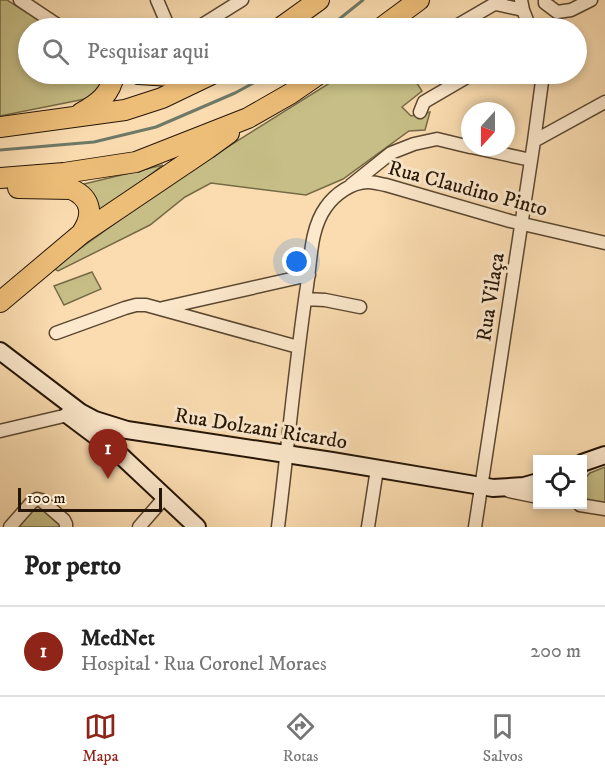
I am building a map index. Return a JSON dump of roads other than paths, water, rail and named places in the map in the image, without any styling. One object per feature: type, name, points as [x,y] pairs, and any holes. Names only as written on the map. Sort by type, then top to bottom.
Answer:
[{"type":"highway","points":[[294,18],[319,0]]},
{"type":"highway","points":[[395,18],[419,0]]},
{"type":"highway","points":[[75,116],[97,104],[108,91],[110,84]]},
{"type":"highway","points":[[0,127],[125,110],[162,98],[191,84]]},
{"type":"highway","points":[[0,302],[81,234],[207,149],[248,118],[304,84]]},
{"type":"highway","points":[[0,178],[64,173],[136,162],[248,118]]},
{"type":"highway","points":[[0,188],[71,189],[78,192],[85,198],[89,208],[87,223],[81,234]]},
{"type":"main road","name":"Rua Dolzani Ricardo","points":[[0,351],[80,412],[95,420],[127,430],[487,487]]},
{"type":"main road","points":[[0,364],[116,451],[197,527]]},
{"type":"main road","points":[[116,451],[116,434],[127,430]]},
{"type":"main road","points":[[587,461],[605,455]]},
{"type":"main road","points":[[487,487],[524,486],[533,483]]},
{"type":"street","points":[[20,0],[47,18]]},
{"type":"street","points":[[156,0],[164,18]]},
{"type":"street","points":[[213,18],[242,0]]},
{"type":"street","points":[[545,0],[545,3],[557,12],[571,10],[588,1]]},
{"type":"street","points":[[471,18],[499,2],[522,5]]},
{"type":"street","points":[[420,112],[424,102],[455,84]]},
{"type":"street","name":"Rua Vilaça","points":[[476,527],[487,487],[542,84]]},
{"type":"street","points":[[534,141],[605,102]]},
{"type":"street","points":[[278,527],[298,347],[315,229],[326,207],[340,192],[391,153],[414,144],[437,139],[461,145]]},
{"type":"street","points":[[513,156],[531,160]]},
{"type":"street","name":"Rua Claudino Pinto","points":[[348,188],[368,182],[386,185],[522,223],[605,243]]},
{"type":"street","points":[[160,308],[309,275]]},
{"type":"street","points":[[305,299],[325,300],[360,307]]},
{"type":"street","points":[[56,333],[125,308],[146,305],[298,347]]},
{"type":"street","points":[[0,431],[68,415]]},
{"type":"street","points":[[368,527],[377,470]]},
{"type":"street","name":"Rua Dolzani Ricardo","points":[[487,487],[533,496]]},
{"type":"street","points":[[139,527],[165,497]]},
{"type":"street","points":[[10,527],[37,499],[64,520],[66,527]]},
{"type":"street","points":[[587,505],[605,509]]},
{"type":"waterway","points":[[340,18],[363,0]]},
{"type":"waterway","points":[[0,150],[94,142],[156,127],[252,84]]},
{"type":"place","name":"MedNet","points":[[108,479]]}]
